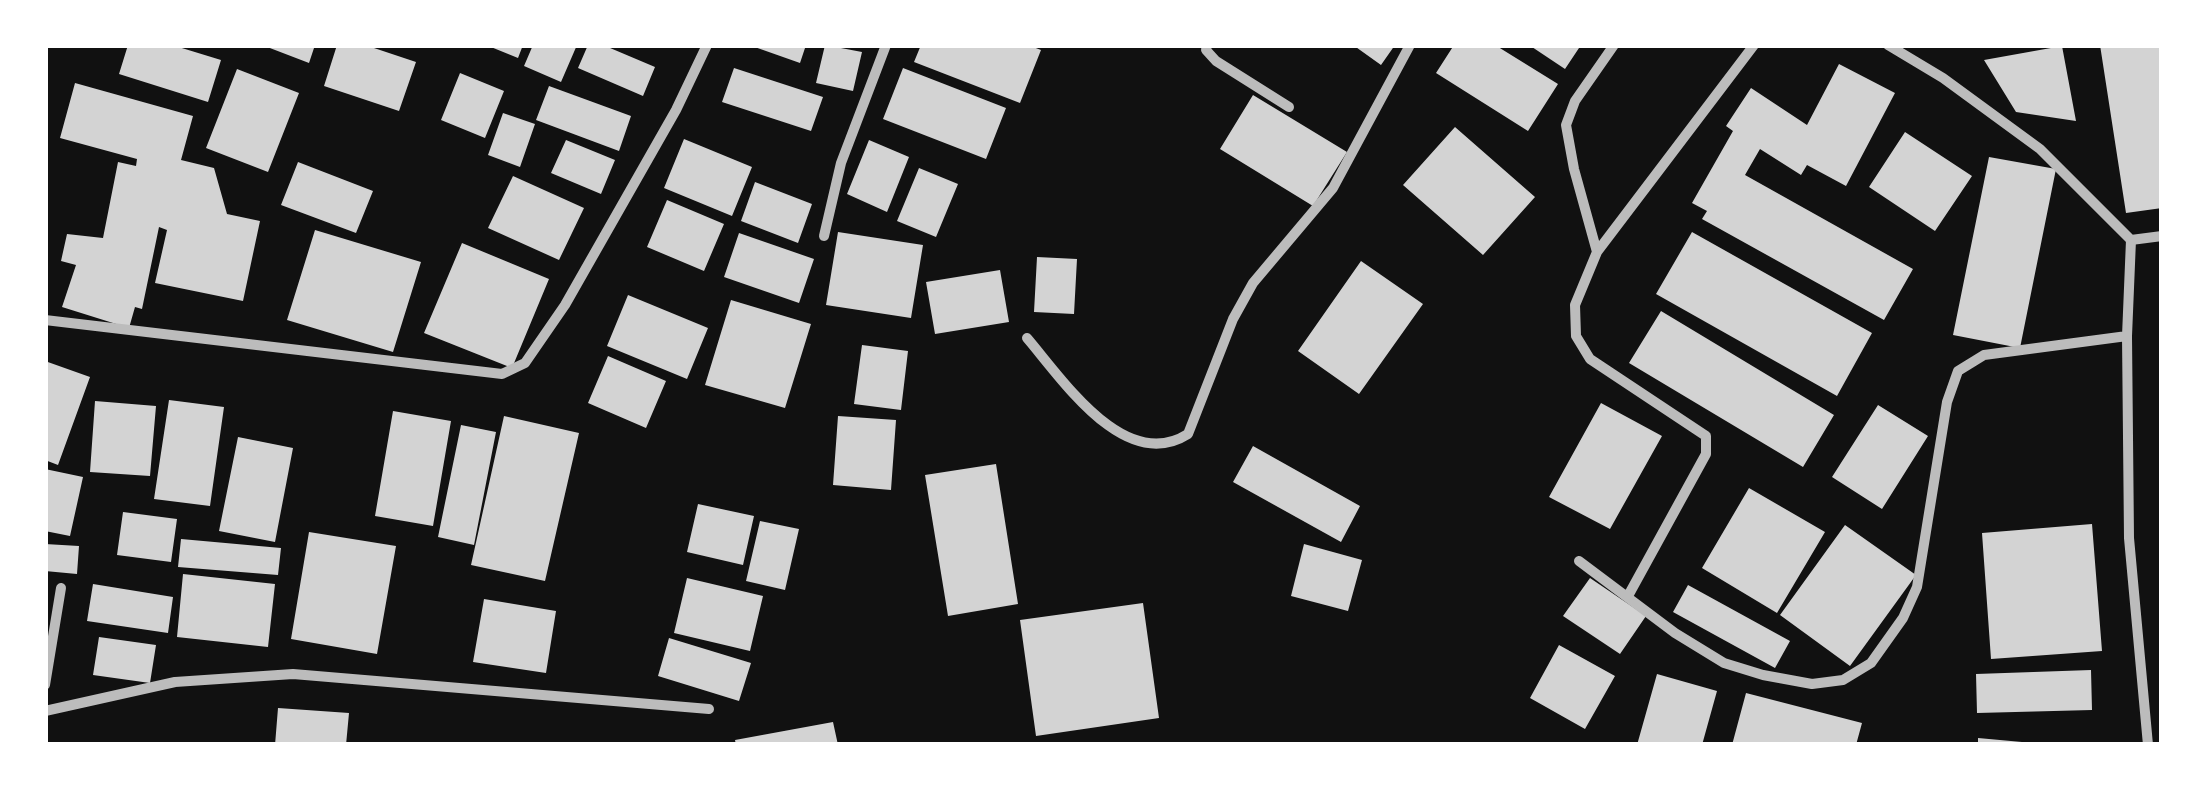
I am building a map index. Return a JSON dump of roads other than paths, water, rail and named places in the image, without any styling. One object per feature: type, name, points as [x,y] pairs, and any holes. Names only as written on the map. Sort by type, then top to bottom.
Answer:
[{"type":"street","points":[[45,320],[452,369],[510,372],[526,363],[565,305],[676,110],[708,45]]},
{"type":"street","points":[[824,236],[842,162],[886,45]]},
{"type":"street","points":[[1207,45],[1206,50],[1216,61],[1288,107]]},
{"type":"street","points":[[1027,338],[1086,405],[1128,438],[1162,446],[1188,434],[1233,319],[1253,283],[1333,188],[1410,45]]},
{"type":"street","points":[[1597,252],[1566,126],[1575,102],[1614,45]]},
{"type":"street","points":[[1628,596],[1706,454],[1706,436],[1590,358],[1576,336],[1576,306],[1597,252],[1754,45]]},
{"type":"street","points":[[1888,45],[1943,78],[2040,148],[2131,240],[2126,336],[2129,538],[2148,745]]},
{"type":"street","points":[[2131,240],[2162,236]]},
{"type":"street","points":[[1579,561],[1675,633],[1724,663],[1812,684],[1843,680],[1871,662],[1903,618],[1917,587],[1947,402],[1958,371],[1984,355],[2126,336]]},
{"type":"street","points":[[45,685],[60,588]]},
{"type":"street","points":[[45,711],[175,682],[292,674],[709,709]]}]
